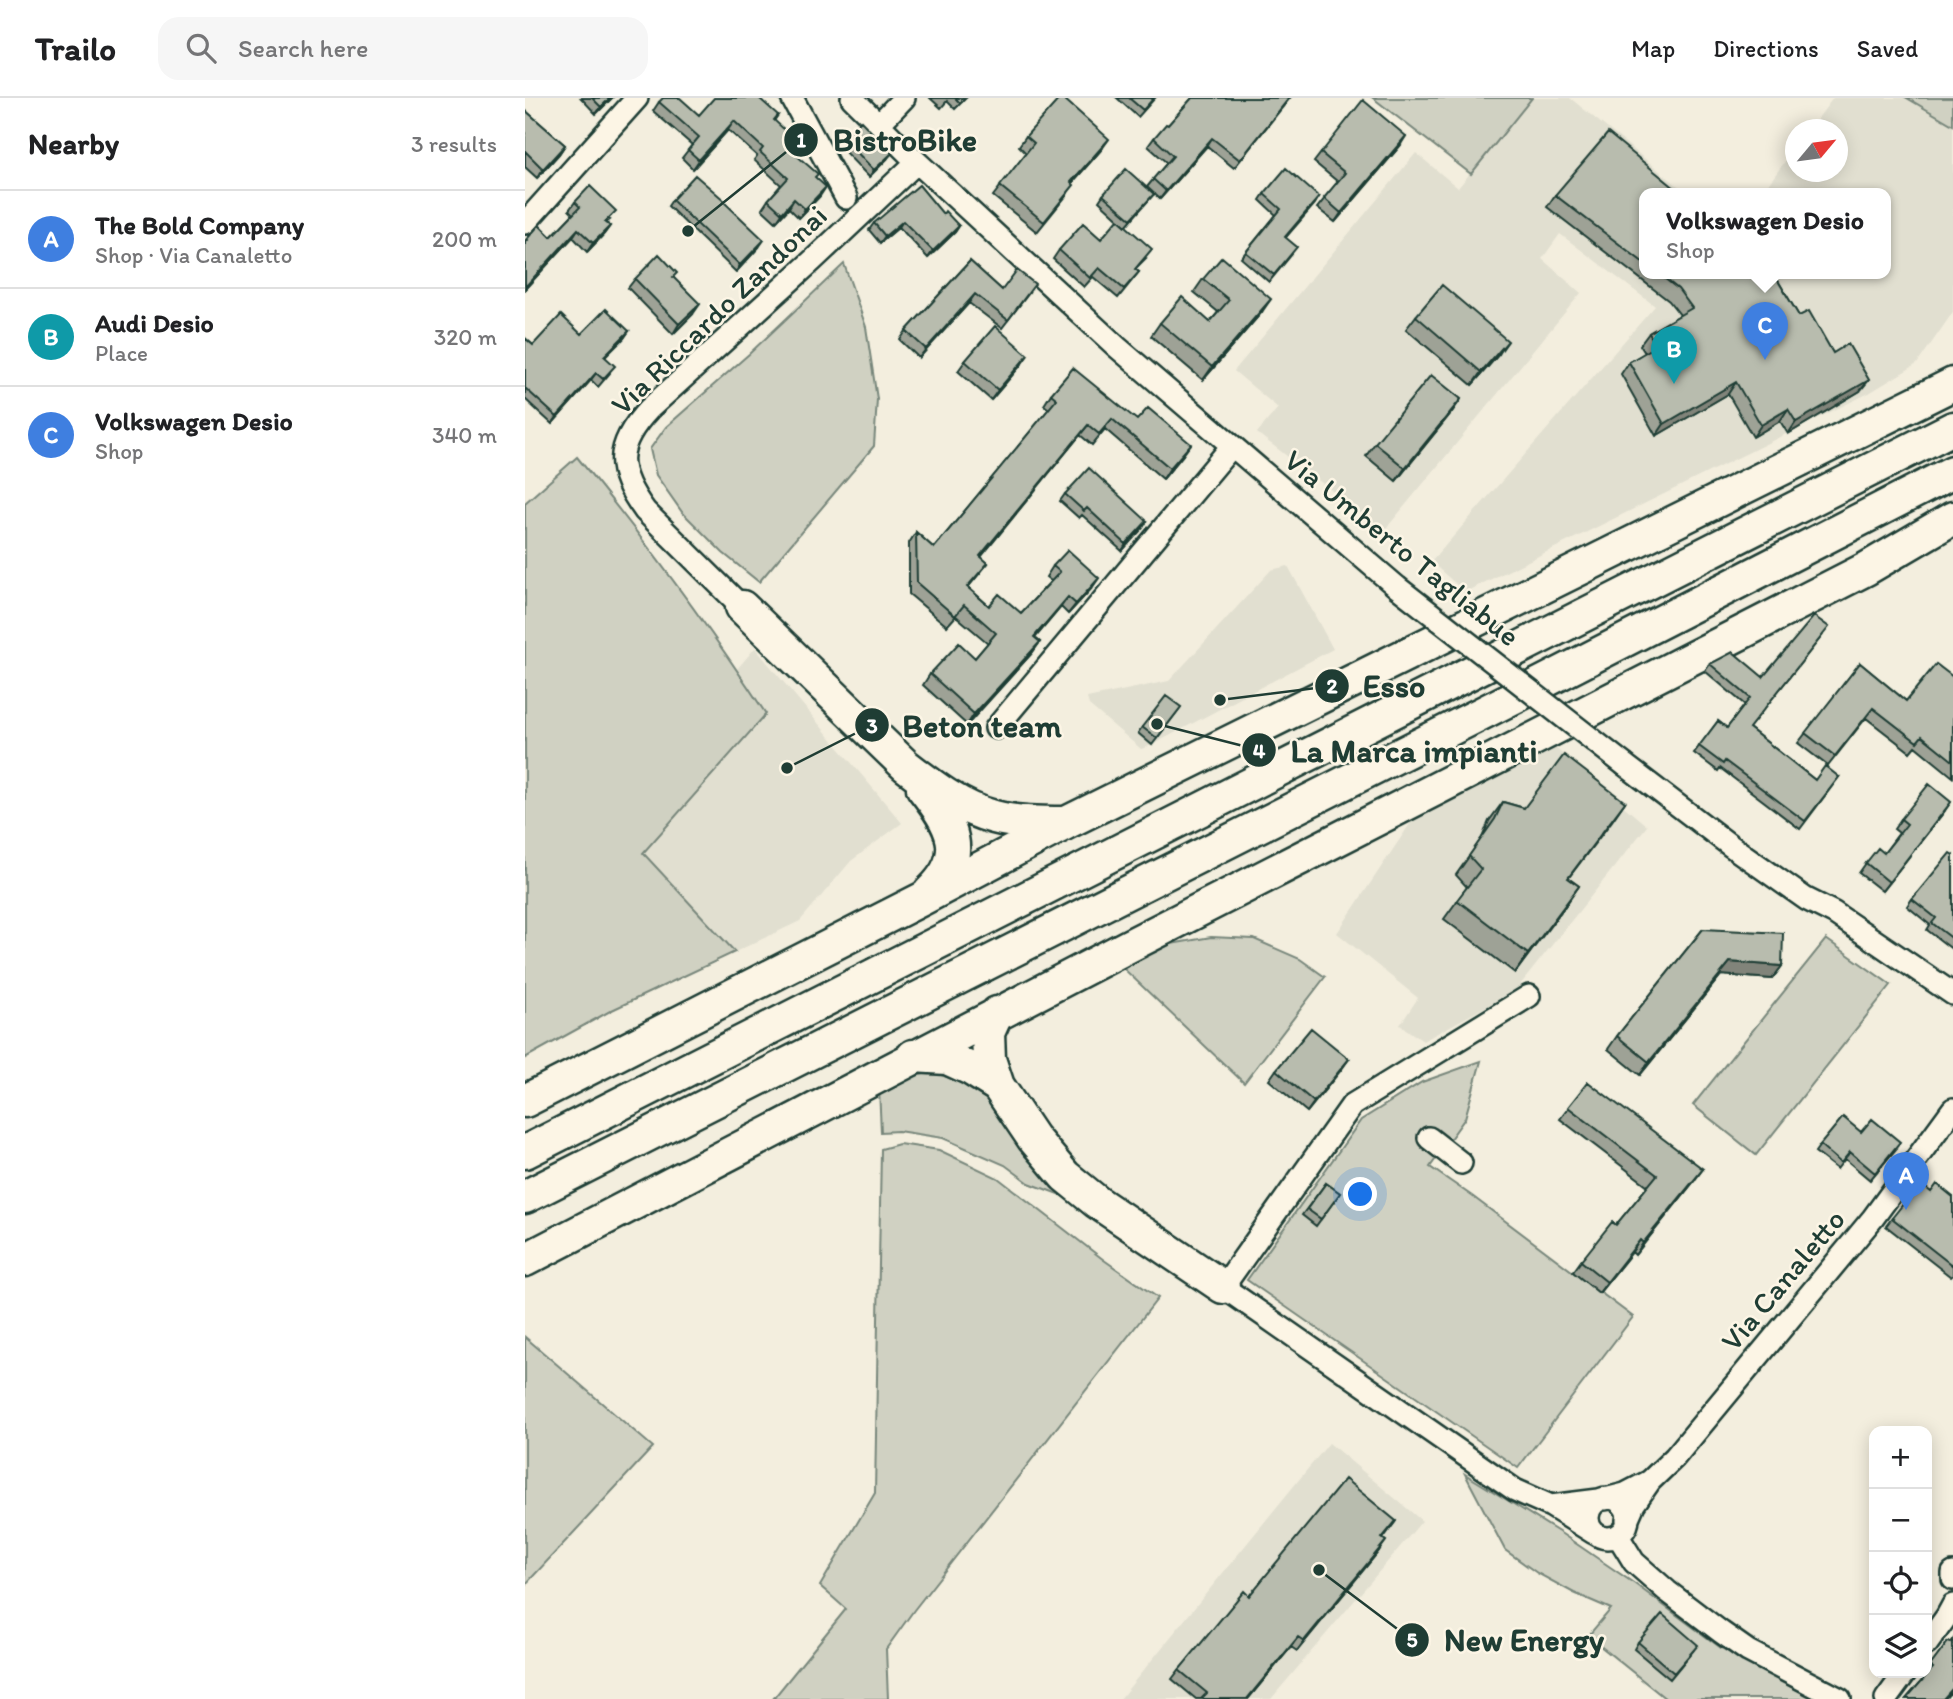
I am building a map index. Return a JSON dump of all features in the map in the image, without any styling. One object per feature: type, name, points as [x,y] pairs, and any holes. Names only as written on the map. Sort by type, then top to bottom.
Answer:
[{"type":"highway","points":[[525,1101],[1066,823],[1953,384]]},
{"type":"highway","points":[[525,1152],[1953,428]]},
{"type":"highway","points":[[525,1197],[1953,472]]},
{"type":"highway","points":[[525,1260],[1318,847],[1866,569],[1953,518]]},
{"type":"highway","points":[[742,607],[905,765],[935,788],[960,803],[994,817],[1066,823]]},
{"type":"highway","points":[[905,765],[948,823],[953,852],[950,868],[943,879],[922,899]]},
{"type":"highway","points":[[997,1013],[988,1033],[989,1059],[998,1086],[1033,1138],[1065,1176],[1097,1202],[1223,1287]]},
{"type":"highway","points":[[913,1056],[947,1058],[998,1086]]},
{"type":"street","points":[[525,223],[636,98]]},
{"type":"street","points":[[792,98],[846,198]]},
{"type":"street","name":"Via Umberto Tagliabue","points":[[852,98],[917,162],[1117,347],[1397,587],[1741,853],[1806,899],[1953,994]]},
{"type":"street","points":[[879,124],[904,98]]},
{"type":"street","name":"Via Riccardo Zandonai","points":[[742,607],[635,498],[622,460],[627,436],[649,409],[917,162]]},
{"type":"street","points":[[996,728],[1232,446]]},
{"type":"street","points":[[1529,996],[1352,1105],[1223,1287],[1515,1490],[1551,1506],[1605,1538],[1622,1528]]},
{"type":"street","name":"Via Canaletto","points":[[1622,1528],[1650,1481],[1675,1457],[1873,1218],[1953,1109]]},
{"type":"street","points":[[1429,1138],[1461,1163]]},
{"type":"street","name":"Via Canaletto","points":[[1551,1506],[1625,1494],[1650,1481]]},
{"type":"street","points":[[1594,1533],[1590,1528],[1588,1515],[1594,1504],[1602,1499],[1618,1502],[1623,1506],[1622,1528],[1634,1562],[1667,1591],[1748,1651],[1840,1699]]},
{"type":"street","points":[[1953,1573],[1953,1579]]},
{"type":"street","points":[[1932,1637],[1953,1605]]},
{"type":"street","points":[[1886,1699],[1901,1678]]},
{"type":"shaded area","points":[[1373,98],[1532,98],[1471,174]]},
{"type":"shaded area","points":[[1532,98],[1570,98],[1681,188],[1639,188],[1639,279],[1891,279],[1891,188],[1765,188],[1785,162],[1785,182],[1848,182],[1848,119],[1817,119],[1833,98],[1907,98],[1953,125],[1953,312],[1917,364],[1869,393],[1465,592],[1431,562],[1655,306],[1560,234],[1542,259],[1581,293],[1384,531],[1257,433],[1278,408],[1234,371],[1416,153],[1458,188]]},
{"type":"shaded area","points":[[1907,98],[1953,98],[1953,125]]},
{"type":"shaded area","points":[[844,264],[866,327],[877,399],[874,446],[759,582],[723,553],[682,512],[656,475],[650,449],[666,427],[749,354]]},
{"type":"shaded area","points":[[577,457],[675,583],[766,714],[643,853],[735,952],[612,1010],[525,1058],[525,503]]},
{"type":"shaded area","points":[[1288,566],[1333,649],[1141,749],[1089,705],[1087,698],[1169,681],[1271,570]]},
{"type":"shaded area","points":[[755,648],[902,823],[851,861],[800,921],[735,952],[643,853],[766,714],[737,669]]},
{"type":"shaded area","points":[[1553,746],[1647,826],[1516,990],[1423,1041],[1400,1025],[1418,998],[1337,933],[1416,815]]},
{"type":"shaded area","points":[[1211,937],[1254,939],[1300,959],[1325,977],[1244,1083],[1123,968],[1148,953],[1171,944]]},
{"type":"shaded area","points":[[1826,939],[1891,985],[1756,1155],[1693,1105]]},
{"type":"shaded area","points":[[1481,1061],[1465,1118],[1430,1167],[1633,1317],[1518,1468],[1247,1280],[1361,1120],[1422,1082]]},
{"type":"shaded area","points":[[931,1072],[960,1081],[990,1099],[1069,1198],[1029,1183],[1005,1165],[943,1138],[898,1131],[881,1132],[879,1088]]},
{"type":"shaded area","points":[[899,1144],[939,1150],[998,1178],[1158,1298],[886,1649],[888,1699],[773,1699],[846,1609],[820,1586],[875,1493],[881,1149]]},
{"type":"shaded area","points":[[525,1337],[653,1447],[525,1585]]},
{"type":"shaded area","points":[[1329,1443],[1422,1521],[1271,1699],[1120,1699]]},
{"type":"shaded area","points":[[1465,1474],[1562,1534],[1721,1648],[1819,1699],[1666,1699],[1588,1636],[1611,1609],[1537,1573],[1505,1550]]},
{"type":"building","points":[[592,98],[610,98],[601,107]]},
{"type":"building","points":[[663,98],[680,98],[699,115],[714,98],[759,98],[778,115],[774,120],[803,147],[796,155],[818,174],[815,177],[826,187],[805,209],[794,199],[782,213],[768,200],[788,178],[760,152],[763,148],[734,121],[699,160],[688,150],[699,137],[659,102]]},
{"type":"building","points":[[1060,98],[1109,139],[1071,182],[1074,185],[1044,222],[1000,186],[1034,143],[1026,136]]},
{"type":"building","points":[[1129,98],[1154,98],[1143,110]]},
{"type":"building","points":[[1192,98],[1289,98],[1240,160],[1212,138],[1166,191],[1153,179],[1173,156],[1154,138]]},
{"type":"building","points":[[1363,100],[1406,136],[1341,213],[1324,198],[1345,173],[1321,153]]},
{"type":"building","points":[[525,110],[565,145],[543,169],[525,151]]},
{"type":"building","points":[[861,121],[892,153],[874,170],[843,138]]},
{"type":"building","points":[[1608,133],[1675,188],[1639,188],[1639,259],[1555,195]]},
{"type":"building","points":[[1286,168],[1319,197],[1285,237],[1297,247],[1274,275],[1246,252],[1281,209],[1264,194]]},
{"type":"building","points":[[1126,169],[1154,194],[1131,219],[1103,195]]},
{"type":"building","points":[[695,175],[764,240],[740,265],[672,200]]},
{"type":"building","points":[[919,185],[943,214],[945,211],[959,226],[933,251],[903,221],[885,236],[874,223]]},
{"type":"building","points":[[590,186],[616,211],[605,222],[610,226],[593,243],[578,229],[525,287],[527,239],[539,225],[551,237],[580,207],[575,202]]},
{"type":"building","points":[[1118,219],[1152,249],[1135,269],[1139,272],[1124,289],[1099,268],[1090,278],[1059,250],[1083,223],[1101,239]]},
{"type":"building","points":[[659,254],[677,273],[673,277],[700,304],[679,324],[635,279]]},
{"type":"building","points":[[1222,257],[1271,299],[1212,367],[1160,323],[1182,297],[1210,322],[1229,300],[1203,279]]},
{"type":"building","points":[[970,261],[1002,290],[1017,270],[1035,284],[1008,320],[975,294],[926,349],[906,331]]},
{"type":"building","points":[[1665,279],[1777,279],[1799,316],[1809,311],[1833,353],[1848,344],[1869,380],[1796,422],[1788,409],[1761,425],[1736,382],[1664,424],[1629,362],[1656,346],[1649,333],[1692,308],[1678,289]]},
{"type":"building","points":[[1442,285],[1508,341],[1481,372],[1416,316]]},
{"type":"building","points":[[606,309],[629,331],[604,356],[615,366],[603,379],[596,373],[557,417],[525,388],[525,338],[533,345],[561,315],[581,334]]},
{"type":"building","points":[[995,326],[1028,355],[998,390],[965,361]]},
{"type":"building","points":[[1073,368],[1137,420],[1148,408],[1191,444],[1170,468],[1112,419],[1099,434],[1088,425],[980,556],[988,563],[967,587],[989,606],[999,594],[1021,613],[1060,572],[1053,566],[1068,550],[1099,578],[1076,604],[1068,597],[1034,637],[1040,642],[974,714],[930,674],[959,643],[975,658],[996,633],[964,605],[955,616],[917,583],[916,532],[934,548],[1057,399],[1051,394]]},
{"type":"building","points":[[1431,375],[1461,399],[1405,468],[1375,443]]},
{"type":"building","points":[[1089,468],[1147,521],[1126,544],[1087,508],[1084,511],[1065,494]]},
{"type":"building","points":[[1814,616],[1829,627],[1749,728],[1815,780],[1825,766],[1839,777],[1805,821],[1725,761],[1723,764],[1699,746],[1718,721],[1727,728],[1750,698],[1710,664],[1733,652],[1763,677]]},
{"type":"building","points":[[1860,663],[1906,701],[1936,664],[1953,677],[1953,761],[1922,736],[1917,742],[1873,708],[1835,756],[1805,733]]},
{"type":"building","points":[[1166,696],[1181,707],[1157,738],[1142,727]]},
{"type":"building","points":[[1564,755],[1625,802],[1568,878],[1579,886],[1528,954],[1457,900],[1481,869],[1469,856],[1495,819],[1503,802],[1524,808]]},
{"type":"building","points":[[1929,784],[1951,802],[1889,882],[1866,863],[1878,848],[1884,853],[1907,824],[1901,819]]},
{"type":"building","points":[[1950,853],[1953,855],[1953,939],[1932,923],[1936,918],[1912,899]]},
{"type":"building","points":[[1703,929],[1783,933],[1782,966],[1730,962],[1649,1062],[1617,1036]]},
{"type":"building","points":[[1311,1028],[1349,1059],[1314,1102],[1276,1070]]},
{"type":"building","points":[[1588,1082],[1703,1169],[1643,1243],[1640,1240],[1607,1282],[1581,1261],[1612,1222],[1616,1225],[1657,1175],[1568,1107]]},
{"type":"building","points":[[1843,1117],[1861,1132],[1872,1119],[1900,1142],[1875,1173],[1850,1152],[1841,1163],[1820,1145]]},
{"type":"building","points":[[1326,1183],[1340,1193],[1321,1219],[1307,1209]]},
{"type":"building","points":[[1920,1183],[1931,1192],[1937,1184],[1953,1197],[1953,1266],[1892,1218]]},
{"type":"building","points":[[1345,1479],[1396,1521],[1382,1538],[1386,1541],[1304,1641],[1298,1637],[1247,1699],[1201,1699],[1207,1693],[1179,1670],[1244,1591],[1249,1596]]},
{"type":"building","points":[[1662,1614],[1698,1645],[1674,1673],[1638,1642]]},
{"type":"building","points":[[1953,1640],[1953,1688],[1943,1699],[1906,1699],[1924,1678],[1932,1678],[1932,1663],[1948,1642]]},
{"type":"place","name":"BistroBike","points":[[688,231]]},
{"type":"place","name":"Volkswagen Desio","points":[[1765,360]]},
{"type":"place","name":"Audi Desio","points":[[1674,384]]},
{"type":"place","name":"Esso","points":[[1220,700]]},
{"type":"place","name":"La Marca impianti","points":[[1157,724]]},
{"type":"place","name":"Beton team","points":[[787,768]]},
{"type":"place","name":"The Bold Company","points":[[1906,1210]]},
{"type":"place","name":"New Energy","points":[[1319,1570]]}]
